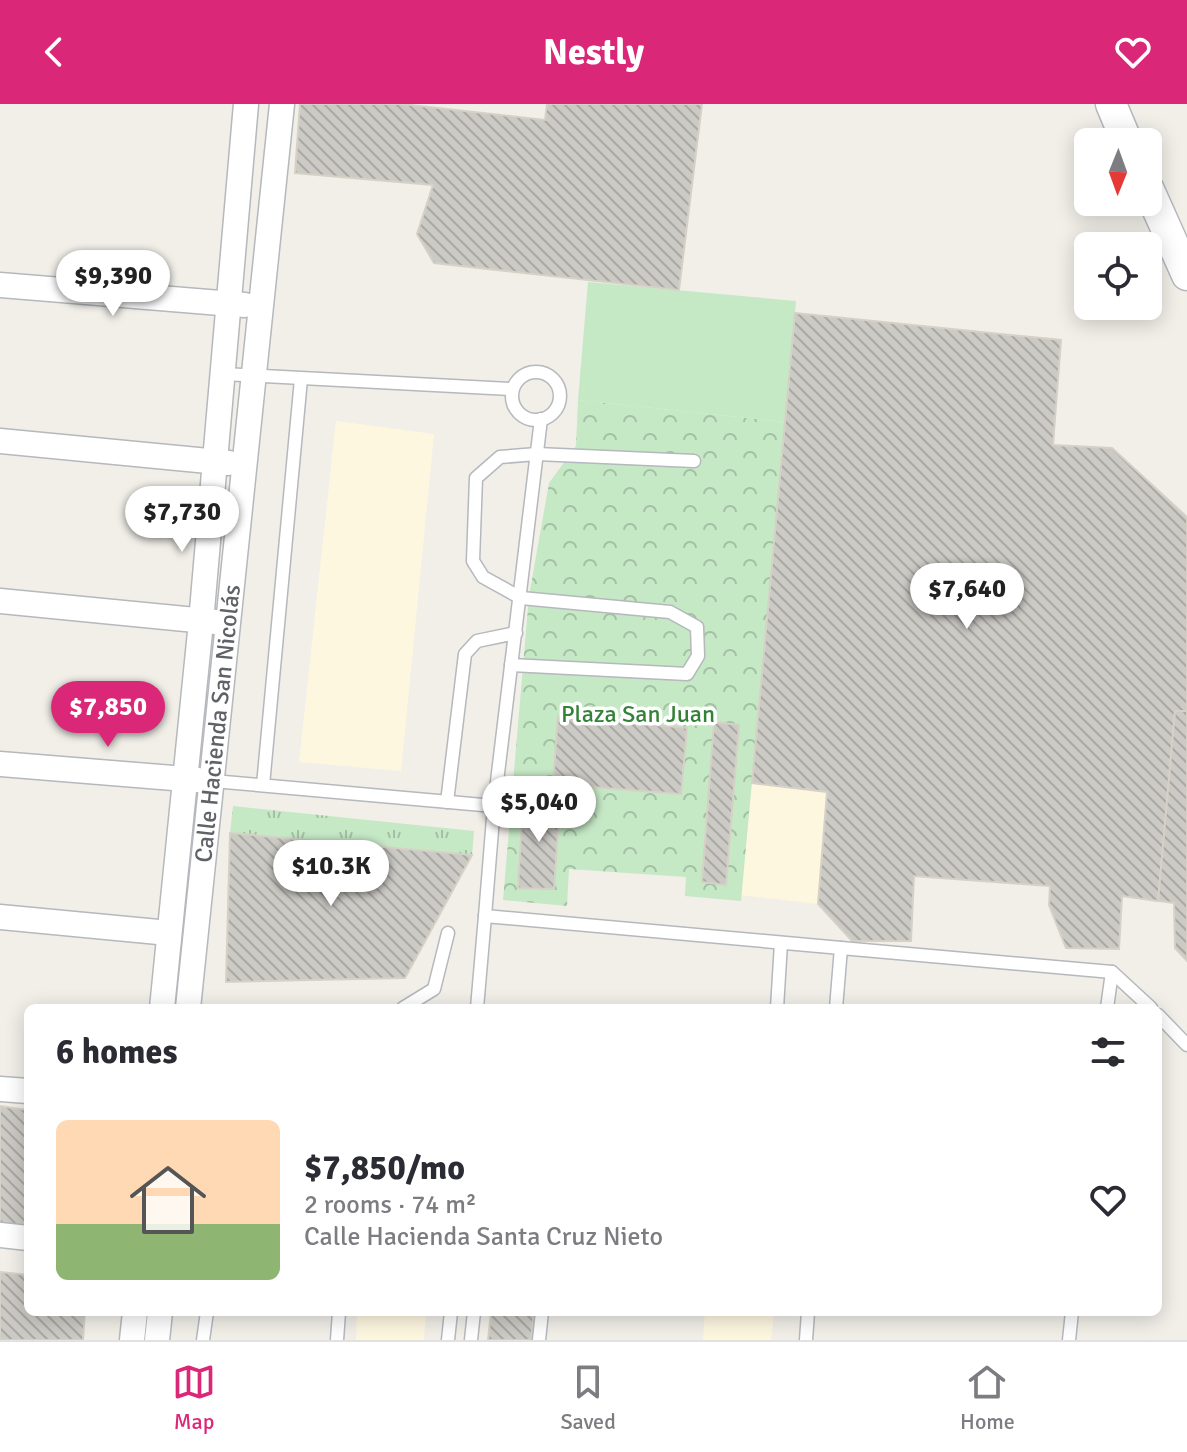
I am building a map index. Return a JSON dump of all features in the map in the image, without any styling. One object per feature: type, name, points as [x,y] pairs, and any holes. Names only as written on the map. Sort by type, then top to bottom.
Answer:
[{"type":"street","name":"Calle Hacienda San Nicolás","points":[[162,1004],[201,622],[246,104]]},
{"type":"street","name":"Calle Hacienda San Nicolás","points":[[188,1004],[282,104]]},
{"type":"street","points":[[1111,104],[1121,128]]},
{"type":"street","points":[[1161,216],[1187,275]]},
{"type":"street","points":[[0,285],[262,307]]},
{"type":"street","points":[[1,449],[245,465]]},
{"type":"street","points":[[0,601],[229,623]]},
{"type":"street","points":[[0,764],[213,781]]},
{"type":"street","points":[[0,917],[169,933]]},
{"type":"street","points":[[0,1089],[24,1091]]},
{"type":"street","points":[[0,1235],[24,1238]]},
{"type":"street","points":[[132,1340],[135,1316]]},
{"type":"street","points":[[157,1340],[160,1316]]},
{"type":"lane","points":[[544,373],[559,389],[558,405],[554,412],[541,419],[524,417],[513,405],[512,389],[522,376],[544,373]]},
{"type":"lane","points":[[224,374],[512,389]]},
{"type":"lane","points":[[263,785],[301,379]]},
{"type":"lane","points":[[477,1004],[494,806],[541,419]]},
{"type":"lane","points":[[511,665],[687,674],[698,656],[697,627],[670,612],[521,598],[483,577],[473,561],[476,478],[500,457],[537,454],[694,461]]},
{"type":"lane","points":[[447,802],[465,654],[477,641],[516,633]]},
{"type":"lane","points":[[213,781],[494,806]]},
{"type":"lane","points":[[485,916],[1112,972],[1147,1004]]},
{"type":"lane","points":[[410,1004],[434,989],[448,933]]},
{"type":"lane","points":[[777,1004],[781,943]]},
{"type":"lane","points":[[836,1004],[841,948]]},
{"type":"lane","points":[[1108,1004],[1112,972]]},
{"type":"lane","points":[[1162,1019],[1187,1045]]},
{"type":"lane","points":[[203,1340],[206,1316]]},
{"type":"lane","points":[[337,1340],[339,1316]]},
{"type":"lane","points":[[448,1340],[451,1316]]},
{"type":"lane","points":[[471,1340],[474,1316]]},
{"type":"lane","points":[[539,1340],[542,1316]]},
{"type":"lane","points":[[806,1340],[808,1316]]},
{"type":"lane","points":[[1069,1340],[1072,1316]]},
{"type":"shaded area","points":[[336,421],[434,434],[401,771],[299,762]]},
{"type":"shaded area","points":[[752,783],[827,792],[818,904],[741,895]]},
{"type":"shaded area","points":[[357,1316],[426,1316],[424,1340],[356,1340]]},
{"type":"shaded area","points":[[705,1316],[774,1316],[771,1340],[703,1340]]},
{"type":"green space","points":[[588,282],[796,301],[785,422],[578,400]]},
{"type":"green space","name":"Plaza San Juan","points":[[578,400],[785,422],[741,901],[685,896],[686,877],[569,869],[567,906],[503,900],[529,596],[549,483],[576,446]]},
{"type":"green space","points":[[233,806],[474,831],[472,855],[230,833]]},
{"type":"building","points":[[300,104],[402,104],[545,120],[547,104],[702,104],[679,290],[434,263],[417,234],[433,185],[295,173]]},
{"type":"building","points":[[795,313],[1061,340],[1053,445],[1112,448],[1187,517],[1187,711],[1175,711],[1158,901],[1122,896],[1119,949],[1066,948],[1049,905],[1050,886],[914,876],[911,941],[852,941],[818,904],[827,792],[752,783]]},
{"type":"building","points":[[1175,711],[1187,711],[1187,961],[1175,948],[1174,903],[1158,901]]},
{"type":"building","points":[[558,716],[687,728],[681,794],[553,784]]},
{"type":"building","points":[[714,722],[739,725],[726,885],[702,882]]},
{"type":"building","points":[[523,800],[560,801],[554,889],[518,888]]},
{"type":"building","points":[[230,833],[472,855],[405,978],[226,982]]},
{"type":"building","points":[[0,1106],[24,1109],[24,1225],[0,1223]]},
{"type":"building","points":[[0,1272],[24,1275],[24,1316],[85,1316],[83,1340],[0,1340]]},
{"type":"building","points":[[491,1316],[534,1316],[531,1340],[488,1340]]}]
